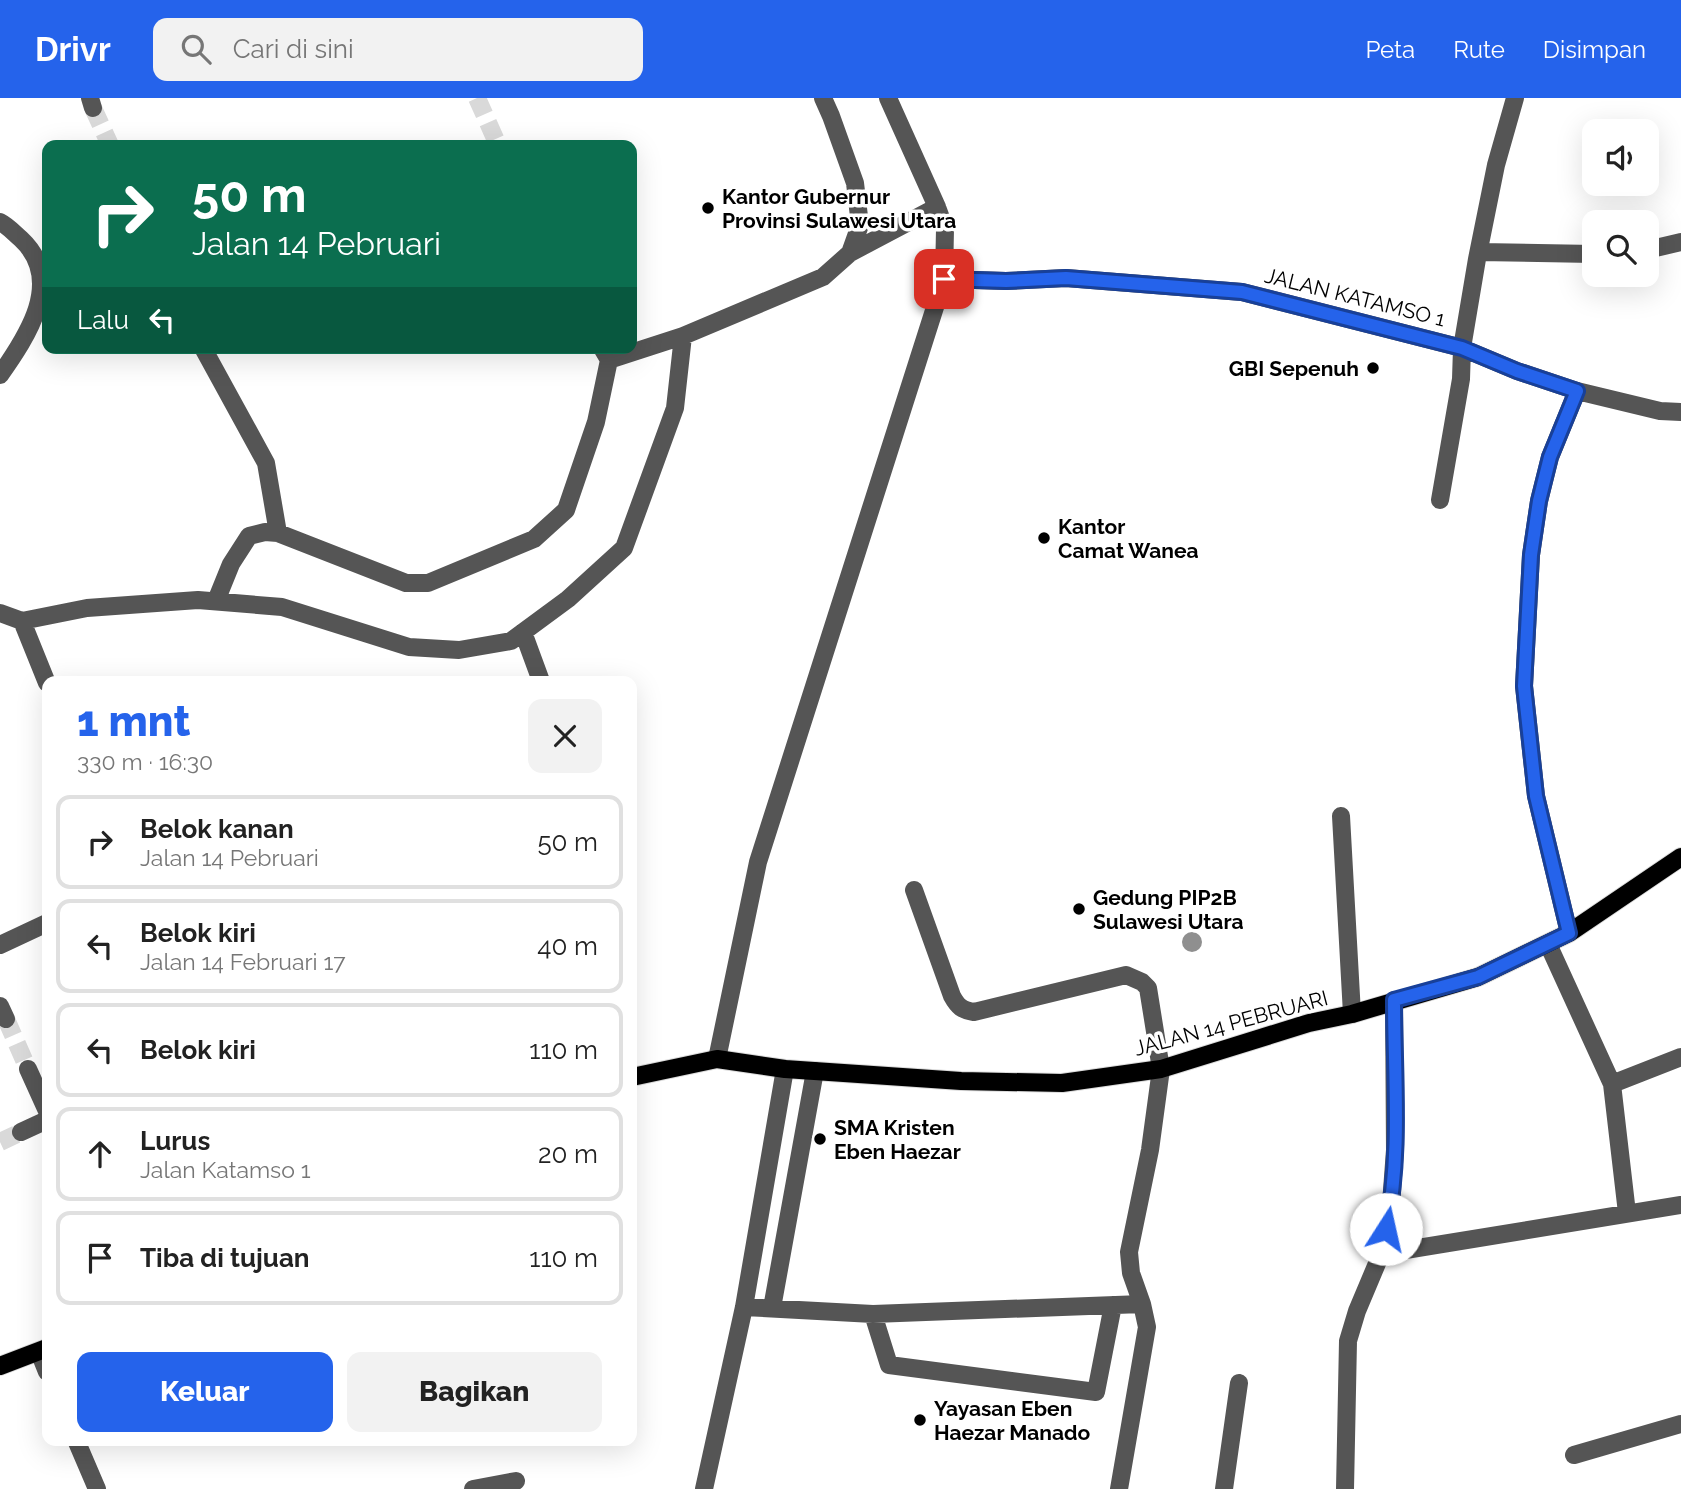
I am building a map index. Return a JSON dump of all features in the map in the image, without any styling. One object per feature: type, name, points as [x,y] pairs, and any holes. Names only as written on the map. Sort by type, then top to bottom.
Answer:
[{"type":"main road","name":"JALAN 14 PEBRUARI","points":[[637,1076],[717,1059],[785,1069],[961,1081],[1062,1083],[1161,1069],[1309,1023],[1352,1014],[1478,977],[1569,933],[1681,857]]},
{"type":"main road","points":[[1,1362],[42,1350]]},
{"type":"street","points":[[823,98],[855,183],[860,225],[850,253]]},
{"type":"street","points":[[717,1059],[758,862],[944,279],[945,229],[888,98]]},
{"type":"street","points":[[1440,500],[1479,252],[1496,166],[1515,98]]},
{"type":"street","points":[[637,347],[683,336],[823,277],[850,253],[937,207]]},
{"type":"street","points":[[0,222],[29,246],[40,266],[42,289],[32,324],[0,375]]},
{"type":"street","points":[[1659,247],[1681,242]]},
{"type":"street","points":[[1479,252],[1582,254]]},
{"type":"street","name":"JALAN KATAMSO 1","points":[[944,279],[1006,281],[1066,278],[1242,292],[1462,348],[1517,371],[1577,391],[1660,411],[1681,412]]},
{"type":"street","points":[[0,613],[22,621],[87,608],[198,600],[282,607],[409,647],[459,650],[511,641],[568,599],[624,548],[675,408],[683,336]]},
{"type":"street","points":[[206,354],[266,463],[278,533]]},
{"type":"street","points":[[216,601],[231,564],[249,536],[278,533],[406,583],[428,583],[534,539],[566,510],[596,422],[605,354]]},
{"type":"street","points":[[1569,933],[1536,796],[1524,686],[1531,555],[1539,501],[1550,457],[1577,391]]},
{"type":"street","points":[[22,621],[44,676]]},
{"type":"street","points":[[523,632],[539,676]]},
{"type":"street","points":[[1341,816],[1352,1014]]},
{"type":"street","points":[[914,890],[952,996],[958,1007],[964,1011],[974,1012],[1126,975],[1142,982],[1148,988],[1161,1069],[1150,1150],[1129,1252],[1131,1273],[1147,1327],[1119,1489]]},
{"type":"street","points":[[0,945],[42,925]]},
{"type":"street","points":[[1548,944],[1612,1084],[1627,1213]]},
{"type":"street","points":[[1345,1489],[1348,1341],[1357,1311],[1381,1254],[1391,1205],[1395,1150],[1394,1000]]},
{"type":"street","points":[[1612,1084],[1681,1057]]},
{"type":"street","points":[[28,1069],[42,1100]]},
{"type":"street","points":[[704,1489],[744,1307],[762,1188],[785,1069]]},
{"type":"street","points":[[772,1308],[815,1071]]},
{"type":"street","points":[[22,1132],[42,1122]]},
{"type":"street","points":[[1381,1254],[1681,1205]]},
{"type":"street","points":[[744,1307],[873,1314],[1142,1304]]},
{"type":"street","points":[[873,1314],[889,1365],[1096,1392],[1113,1305]]},
{"type":"street","points":[[1224,1489],[1239,1382]]},
{"type":"street","points":[[1574,1455],[1681,1423]]},
{"type":"street","points":[[79,1446],[97,1489]]},
{"type":"street","points":[[473,1489],[516,1481]]},
{"type":"tunnel","points":[[477,98],[496,140]]},
{"type":"tunnel","points":[[93,108],[108,140]]},
{"type":"tunnel","points":[[6,1019],[28,1069]]},
{"type":"tunnel","points":[[0,1142],[21,1132]]},
{"type":"place","name":"Kantor Gubernur Provinsi Sulawesi Utara","points":[[708,208]]},
{"type":"place","name":"GBI Sepenuh","points":[[1373,368]]},
{"type":"place","name":"Kantor Camat Wanea","points":[[1044,538]]},
{"type":"place","name":"Gedung PIP2B Sulawesi Utara","points":[[1079,909]]},
{"type":"place","name":"SMA Kristen Eben Haezar","points":[[820,1139]]},
{"type":"place","name":"Yayasan Eben Haezar Manado","points":[[920,1420]]},
{"type":"route","points":[[944,279],[1006,281],[1066,278],[1242,292],[1462,348],[1517,371],[1577,391],[1550,457],[1539,501],[1531,555],[1524,686],[1536,796],[1569,933],[1478,977],[1394,1000],[1395,1150],[1391,1205],[1386,1229]]}]
